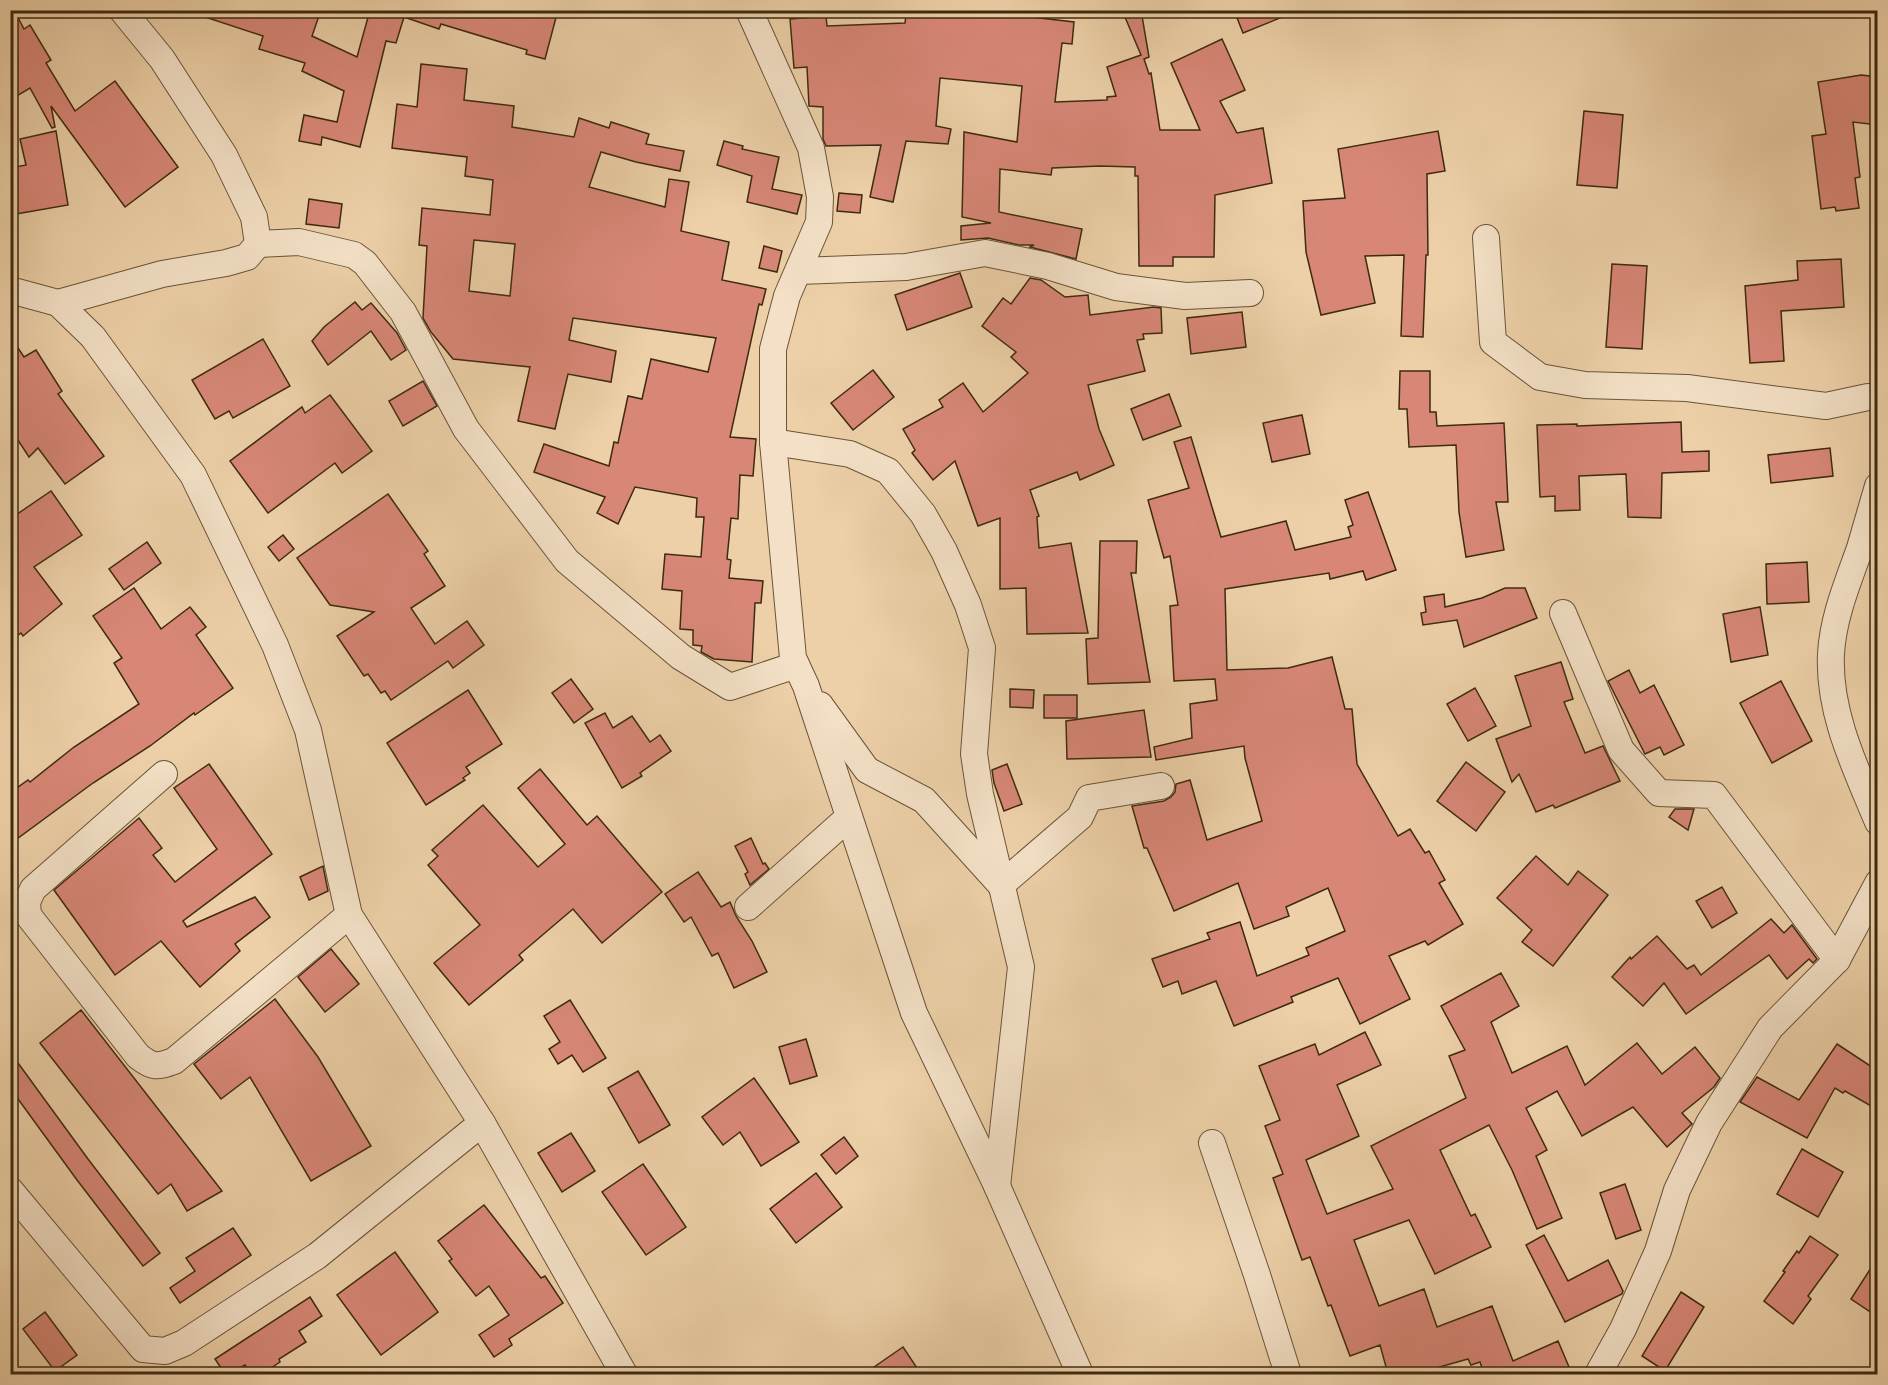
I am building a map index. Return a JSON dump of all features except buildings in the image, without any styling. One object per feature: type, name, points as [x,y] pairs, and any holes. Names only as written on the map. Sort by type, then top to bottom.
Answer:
[{"type":"street","points":[[58,303],[162,274],[247,257],[258,243],[254,216],[224,155],[162,59],[122,10]]},
{"type":"street","points":[[749,10],[810,148],[820,197],[819,222],[787,296],[773,349],[773,442],[793,658],[801,675],[914,1013],[997,1186],[1080,1374]]},
{"type":"street","points":[[1486,238],[1492,342],[1540,376],[1585,385],[1687,388],[1826,406],[1878,397]]},
{"type":"street","points":[[258,243],[298,242],[354,255],[365,263],[403,312],[466,429],[567,561],[681,657],[730,687],[801,675]]},
{"type":"street","points":[[799,271],[906,267],[985,253],[1048,266],[1116,286],[1185,296],[1250,293]]},
{"type":"street","points":[[10,290],[58,303],[93,337],[194,475],[275,645],[308,730],[349,915],[482,1123],[624,1374]]},
{"type":"street","points":[[773,442],[850,454],[888,471],[923,514],[944,551],[968,605],[982,648],[974,754],[1001,885],[1021,967],[997,1186]]},
{"type":"street","points":[[1878,486],[1838,611],[1831,654],[1834,699],[1850,753],[1878,822]]},
{"type":"street","points":[[1563,613],[1621,750],[1659,793],[1714,795],[1837,960]]},
{"type":"street","points":[[801,675],[867,770],[924,800],[1001,885]]},
{"type":"street","points":[[164,774],[33,889],[27,902],[28,915],[138,1056],[147,1064],[158,1066],[174,1061],[349,915]]},
{"type":"street","points":[[1001,885],[1080,817],[1089,798],[1161,786]]},
{"type":"street","points":[[748,907],[849,817]]},
{"type":"street","points":[[1598,1374],[1623,1329],[1658,1251],[1677,1190],[1709,1123],[1770,1028],[1837,960],[1878,883]]},
{"type":"street","points":[[10,1190],[143,1349],[165,1351],[184,1343],[317,1256],[482,1123]]},
{"type":"street","points":[[1212,1143],[1288,1374]]}]
